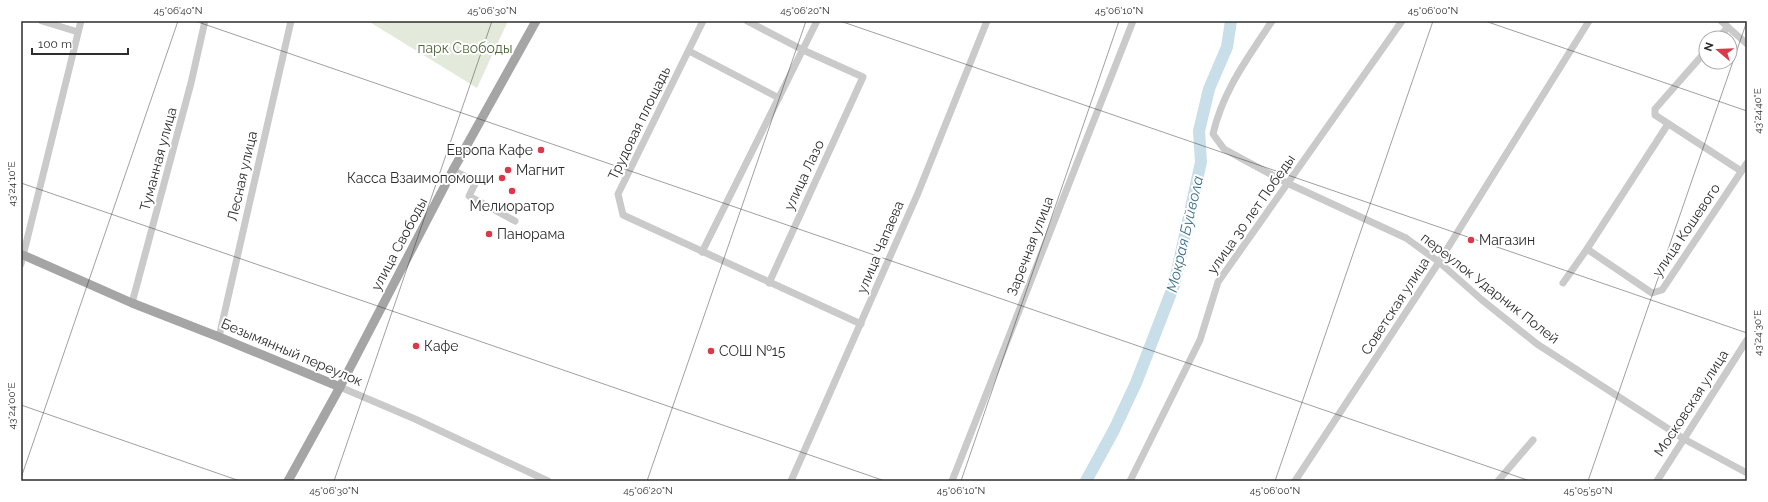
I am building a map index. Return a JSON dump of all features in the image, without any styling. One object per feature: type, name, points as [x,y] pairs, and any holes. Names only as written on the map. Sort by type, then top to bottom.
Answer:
[{"type":"main road","name":"улица Свободы","points":[[288,481],[340,387],[453,170],[536,21]]},
{"type":"main road","name":"Безымянный переулок","points":[[22,257],[132,303],[219,336],[340,387]]},
{"type":"street","points":[[42,21],[78,32]]},
{"type":"street","points":[[22,257],[81,21]]},
{"type":"street","name":"Туманная улица","points":[[132,303],[192,83],[205,21]]},
{"type":"street","name":"Лесная улица","points":[[219,336],[291,21]]},
{"type":"street","name":"Трудовая площадь","points":[[703,21],[618,194],[623,215],[861,324]]},
{"type":"street","points":[[747,21],[803,50]]},
{"type":"street","points":[[702,252],[817,21]]},
{"type":"street","name":"улица Чапаева","points":[[791,481],[918,193],[987,21]]},
{"type":"street","name":"Заречная улица","points":[[952,481],[1133,21]]},
{"type":"street","name":"переулок Ударник Полей","points":[[1272,21],[1233,80],[1218,114],[1214,134],[1224,149],[1287,183],[1406,238],[1439,262],[1482,300],[1537,344],[1684,439],[1747,473]]},
{"type":"street","name":"улица 30 лет Победы","points":[[1130,481],[1200,340],[1218,282],[1402,21]]},
{"type":"street","name":"Советская улица","points":[[1295,481],[1439,262],[1589,21]]},
{"type":"street","points":[[1721,21],[1747,44]]},
{"type":"street","points":[[1725,30],[1728,27]]},
{"type":"street","name":"улица Лазо","points":[[769,283],[863,77],[803,50]]},
{"type":"street","points":[[689,51],[779,98]]},
{"type":"street","points":[[1698,60],[1654,109],[1655,115],[1741,172]]},
{"type":"street","points":[[1563,283],[1588,249],[1668,124]]},
{"type":"street","name":"улица Кошевого","points":[[1588,249],[1652,293],[1662,290],[1747,163]]},
{"type":"street","points":[[453,170],[476,182],[468,196],[515,221]]},
{"type":"street","name":"Московская улица","points":[[1657,481],[1747,340]]},
{"type":"street","name":"Безымянный переулок","points":[[340,387],[415,419],[548,481]]},
{"type":"street","points":[[1498,481],[1532,440]]},
{"type":"green space","name":"парк Свободы","points":[[368,21],[508,21],[477,88]]},
{"type":"waterway","name":"Мокрая Буйвола","points":[[1086,481],[1114,430],[1136,383],[1174,285],[1201,162],[1199,131],[1209,89],[1227,47],[1231,21]]},
{"type":"place","name":"Европа Кафе","points":[[541,150]]},
{"type":"place","name":"Магнит","points":[[508,170]]},
{"type":"place","name":"Касса Взаимопомощи","points":[[502,178]]},
{"type":"place","name":"Мелиоратор","points":[[512,191]]},
{"type":"place","name":"Панорама","points":[[489,234]]},
{"type":"place","name":"Магазин","points":[[1471,240]]},
{"type":"place","name":"Кафе","points":[[416,346]]},
{"type":"place","name":"СОШ №15","points":[[711,351]]}]
